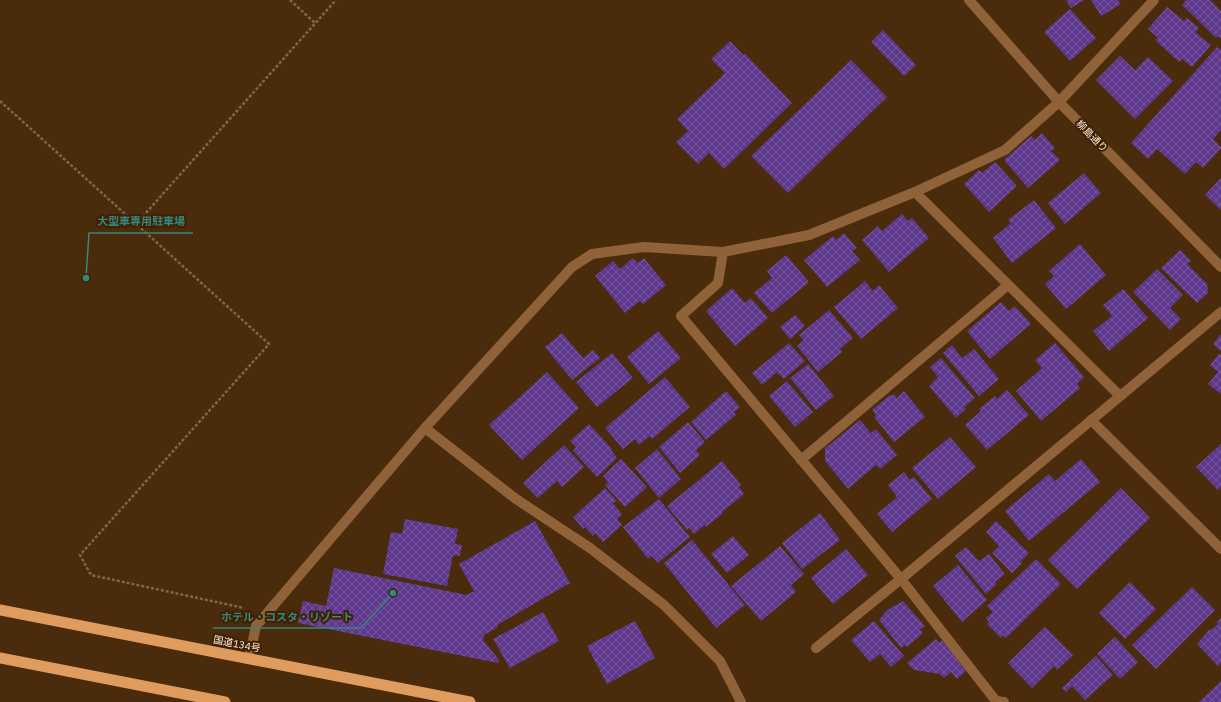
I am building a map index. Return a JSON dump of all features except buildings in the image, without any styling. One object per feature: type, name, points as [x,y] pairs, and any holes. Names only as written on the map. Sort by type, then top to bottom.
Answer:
[{"type":"highway","name":"国道134号","points":[[0,610],[470,702]]},
{"type":"highway","points":[[0,658],[225,702]]},
{"type":"street","name":"柳島通り","points":[[969,0],[1059,102],[1221,267]]},
{"type":"street","points":[[249,659],[256,626],[425,428],[572,267],[592,254],[644,247],[722,252],[809,235],[915,192],[1005,150],[1059,102],[1154,0]]},
{"type":"street","points":[[915,192],[1120,396]]},
{"type":"street","points":[[722,252],[718,283],[681,316],[901,579],[996,701],[1004,702]]},
{"type":"street","points":[[801,460],[1008,285]]},
{"type":"street","points":[[816,648],[1221,312]]},
{"type":"street","points":[[1091,420],[1221,549]]},
{"type":"street","points":[[425,428],[516,499],[590,548],[664,605],[720,661],[741,702]]},
{"type":"path","points":[[290,0],[315,22]]},
{"type":"path","points":[[136,224],[336,0]]},
{"type":"path","points":[[0,101],[269,344],[80,555],[91,575],[267,613]]},
{"type":"place","name":"大型車専用駐車場","points":[[86,278]]},
{"type":"place","name":"ホテル・コスタ・リゾート","points":[[393,593]]}]
